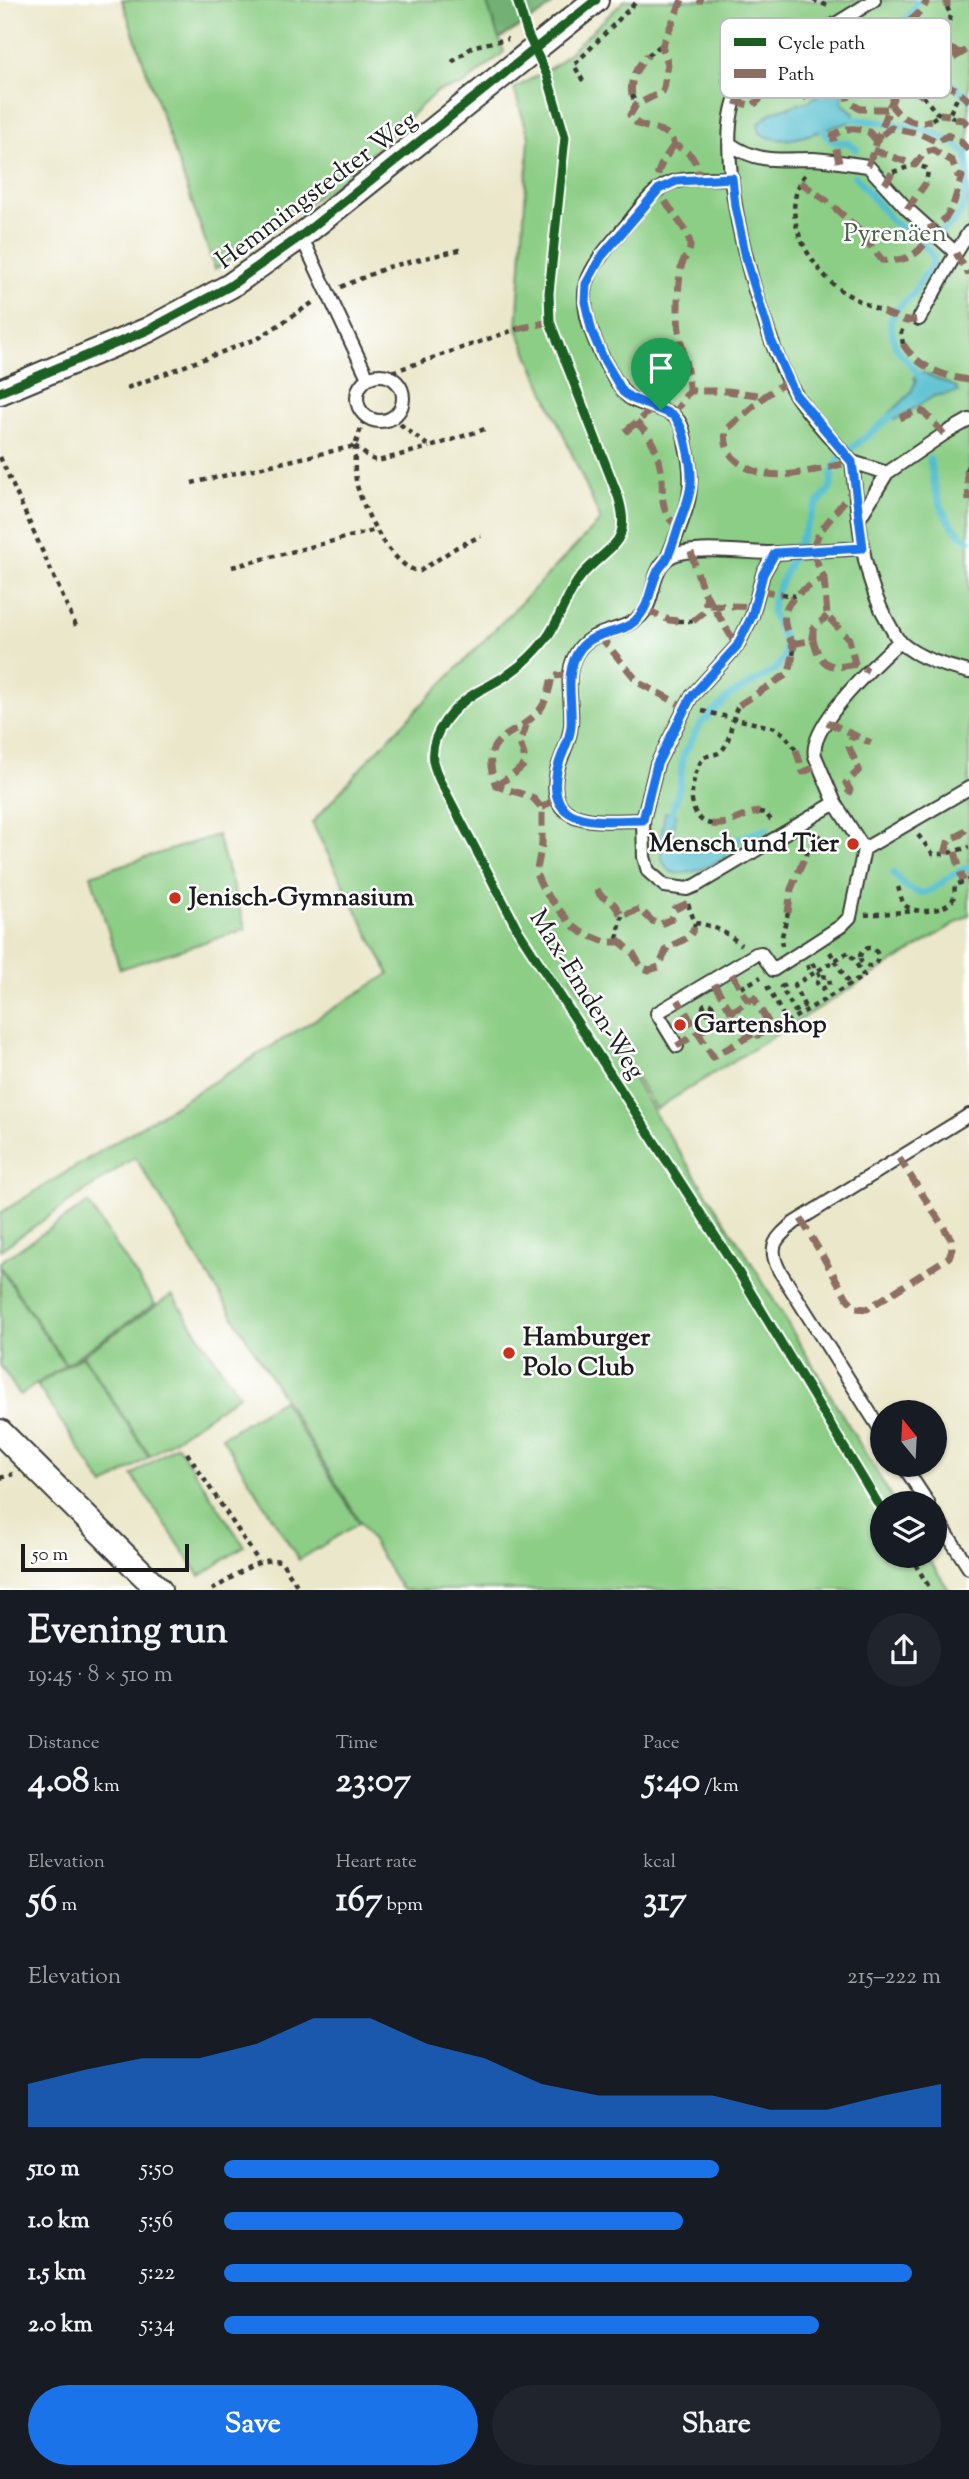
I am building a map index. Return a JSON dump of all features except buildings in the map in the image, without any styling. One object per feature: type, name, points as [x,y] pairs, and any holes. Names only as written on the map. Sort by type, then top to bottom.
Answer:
[{"type":"street","name":"Hemmingstedter Weg","points":[[0,391],[148,330],[230,286],[301,236],[597,0]]},
{"type":"street","points":[[0,1432],[159,1590]]},
{"type":"lane","points":[[845,18],[874,0]]},
{"type":"lane","points":[[734,100],[730,144],[735,206],[747,262],[771,340],[795,394],[852,462],[887,473]]},
{"type":"lane","points":[[730,144],[754,157],[770,160],[816,159],[867,166],[931,232],[956,253]]},
{"type":"lane","points":[[643,820],[584,821],[563,808],[557,797],[557,770],[571,735],[569,675],[580,648],[595,637],[626,626],[646,610],[657,573],[667,559],[690,502],[691,467],[682,426],[673,415],[631,398],[623,392],[603,358],[592,332],[585,291],[588,277],[601,257],[659,189],[677,181],[732,178]]},
{"type":"lane","points":[[912,320],[969,232]]},
{"type":"lane","points":[[301,236],[368,378]]},
{"type":"lane","points":[[382,375],[395,381],[402,393],[401,407],[391,418],[378,421],[365,416],[357,403],[359,389],[368,378],[382,375]]},
{"type":"lane","points":[[859,519],[887,473],[969,420]]},
{"type":"lane","points":[[852,462],[870,585],[900,641],[936,663],[969,672]]},
{"type":"lane","points":[[678,530],[691,551]]},
{"type":"lane","points":[[667,559],[691,551],[743,550],[777,553],[863,548]]},
{"type":"lane","points":[[777,553],[763,574],[752,616],[737,646],[691,697],[657,764],[643,820],[644,857],[648,871],[665,886],[687,889],[835,803]]},
{"type":"lane","points":[[677,1046],[657,1013],[756,954],[761,953],[773,970],[788,960],[805,957],[849,916],[864,849],[835,803],[815,756],[814,746],[841,702],[867,671],[900,641]]},
{"type":"lane","points":[[864,849],[969,788]]},
{"type":"lane","points":[[870,1413],[779,1270],[773,1248],[779,1236],[794,1223],[969,1115]]},
{"type":"lane","points":[[947,1534],[969,1568]]},
{"type":"path","points":[[517,0],[528,35]]},
{"type":"path","points":[[583,81],[574,65],[638,0]]},
{"type":"path","points":[[947,7],[950,18]]},
{"type":"path","points":[[452,62],[474,46],[515,38]]},
{"type":"path","points":[[649,55],[660,46]]},
{"type":"path","points":[[632,94],[636,105]]},
{"type":"path","points":[[955,118],[948,116],[959,94]]},
{"type":"path","points":[[925,98],[940,114],[931,120]]},
{"type":"path","points":[[816,159],[794,195],[794,216],[798,232],[827,279],[843,291],[883,312]]},
{"type":"path","points":[[892,173],[915,165],[926,168],[926,183]]},
{"type":"path","points":[[127,388],[259,338],[329,292],[388,267],[463,249]]},
{"type":"path","points":[[903,344],[901,333],[912,320]]},
{"type":"path","points":[[382,375],[517,329]]},
{"type":"path","points":[[365,416],[355,446],[356,482],[376,530],[393,556],[414,571],[426,568],[457,547],[481,536]]},
{"type":"path","points":[[391,418],[430,447]]},
{"type":"path","points":[[355,446],[378,461],[485,429]]},
{"type":"path","points":[[192,483],[355,446]]},
{"type":"path","points":[[0,457],[76,625]]},
{"type":"path","points":[[967,471],[969,461]]},
{"type":"path","points":[[232,567],[376,530]]},
{"type":"path","points":[[782,594],[795,596]]},
{"type":"path","points":[[678,621],[693,621]]},
{"type":"path","points":[[712,824],[706,824],[694,815],[692,793],[701,760],[722,751],[726,745],[738,705]]},
{"type":"path","points":[[714,715],[733,717],[775,729],[789,739],[796,751],[814,746]]},
{"type":"path","points":[[910,823],[933,854],[945,854],[969,847]]},
{"type":"path","points":[[849,916],[917,911],[946,905],[954,898],[955,885],[969,880]]},
{"type":"path","points":[[898,887],[903,903],[917,911]]},
{"type":"path","points":[[788,912],[781,940],[788,960]]},
{"type":"path","points":[[617,939],[622,916]]},
{"type":"path","points":[[694,927],[695,923],[707,925],[723,932]]},
{"type":"path","points":[[871,948],[877,952],[878,960],[874,965],[859,963],[864,949],[871,948]]},
{"type":"path","points":[[829,950],[849,984]]},
{"type":"path","points":[[777,980],[766,986],[787,1022],[806,1008],[864,976],[859,963],[849,952],[816,974],[793,985]]},
{"type":"path","points":[[805,957],[816,974]]},
{"type":"path","points":[[805,957],[816,974]]},
{"type":"path","points":[[791,981],[806,1008],[794,1011],[781,987],[791,981]]},
{"type":"path","points":[[777,1005],[788,999]]},
{"type":"path","points":[[187,1453],[259,1562]]},
{"type":"path","points":[[212,1590],[259,1562],[270,1559],[281,1561],[300,1590]]},
{"type":"path","points":[[917,1568],[931,1590]]},
{"type":"green space","points":[[122,0],[486,0],[504,52],[463,85],[436,92],[347,176],[215,269]]},
{"type":"green space","points":[[486,0],[558,0],[541,14],[499,39]]},
{"type":"green space","name":"Pyrenäen","points":[[625,0],[969,0],[969,915],[656,1109],[570,975],[658,1119],[745,1252],[870,1461],[870,1477],[879,1477],[888,1491],[870,1491],[870,1568],[935,1568],[949,1590],[402,1590],[135,1157],[0,1250],[0,1213],[389,974],[312,823],[369,759],[601,520],[517,329],[529,137],[514,89],[557,64]]},
{"type":"green space","points":[[217,835],[246,929],[120,969],[91,875]]},
{"type":"green space","points":[[88,1203],[155,1304],[66,1364],[0,1266],[0,1262]]},
{"type":"green space","points":[[0,1268],[65,1365],[20,1395],[0,1365]]},
{"type":"green space","points":[[172,1295],[239,1395],[150,1456],[83,1355]]},
{"type":"green space","points":[[82,1356],[149,1457],[104,1486],[37,1385]]},
{"type":"green space","points":[[282,1400],[359,1523],[299,1560],[222,1437]]},
{"type":"green space","points":[[177,1445],[244,1546],[200,1576],[132,1475]]},
{"type":"water","points":[[813,98],[842,98],[842,103],[854,113],[851,122],[794,139],[782,140],[760,133],[758,124],[772,112]]},
{"type":"water","points":[[921,372],[956,387],[958,392],[934,396],[895,420],[889,414],[910,394],[916,381],[914,378]]},
{"type":"water","points":[[665,812],[676,815],[672,835],[675,843],[693,851],[720,848],[726,858],[685,873],[674,873],[667,868],[661,852]]},
{"type":"waterway","points":[[907,18],[917,2]]},
{"type":"waterway","points":[[951,86],[953,85],[969,98]]},
{"type":"waterway","points":[[852,119],[915,128],[931,133],[958,146],[967,156],[966,190],[959,215],[948,227],[922,243]]},
{"type":"waterway","points":[[823,130],[831,140],[849,143],[856,149]]},
{"type":"waterway","points":[[855,176],[891,220],[922,243],[934,257],[933,263],[912,295],[897,309],[890,322],[895,346],[924,381]]},
{"type":"waterway","points":[[852,448],[898,411]]},
{"type":"waterway","points":[[670,820],[680,785],[683,756],[701,723],[731,695],[775,670],[784,658],[786,644],[772,613],[773,600],[815,507],[831,487],[832,472],[840,458]]},
{"type":"waterway","points":[[930,459],[940,505],[952,525],[969,540]]},
{"type":"waterway","points":[[715,853],[722,852],[741,838],[767,829]]},
{"type":"waterway","points":[[893,873],[915,892],[924,893],[969,867]]},
{"type":"marked path","points":[[682,0],[662,46],[668,64],[664,88],[662,92],[636,105],[630,115],[640,125],[666,133],[674,145],[689,154],[696,162],[699,180]]},
{"type":"marked path","points":[[697,0],[703,0]]},
{"type":"marked path","points":[[913,18],[927,0]]},
{"type":"marked path","points":[[947,0],[947,7]]},
{"type":"marked path","points":[[951,49],[961,53]]},
{"type":"marked path","points":[[951,59],[969,49]]},
{"type":"marked path","points":[[632,95],[633,78],[648,55]]},
{"type":"marked path","points":[[951,87],[969,101]]},
{"type":"marked path","points":[[734,101],[752,106],[760,98]]},
{"type":"marked path","points":[[848,98],[860,109],[887,109]]},
{"type":"marked path","points":[[868,166],[893,98]]},
{"type":"marked path","points":[[889,102],[907,120],[918,123],[931,120]]},
{"type":"marked path","points":[[940,114],[949,115]]},
{"type":"marked path","points":[[955,119],[963,120],[969,126]]},
{"type":"marked path","points":[[839,162],[833,136],[850,129],[869,132],[876,140],[891,128],[921,134],[938,142],[947,135],[960,141],[969,151]]},
{"type":"marked path","points":[[674,145],[660,167],[657,183],[664,199],[686,231],[690,244],[681,268],[678,310],[678,326],[689,391]]},
{"type":"marked path","points":[[873,150],[915,165],[924,153],[933,150],[952,161],[958,176],[962,177],[954,202],[948,215],[928,229]]},
{"type":"marked path","points":[[885,184],[892,173]]},
{"type":"marked path","points":[[800,182],[855,226],[882,260],[899,260],[912,255],[923,246],[931,232]]},
{"type":"marked path","points":[[907,209],[926,183]]},
{"type":"marked path","points":[[956,253],[969,275]]},
{"type":"marked path","points":[[883,312],[906,321],[919,319]]},
{"type":"marked path","points":[[517,329],[550,322]]},
{"type":"marked path","points":[[903,344],[916,359],[932,370],[969,380]]},
{"type":"marked path","points":[[789,380],[765,396],[726,430],[730,454],[749,468],[777,475],[807,472],[852,462]]},
{"type":"marked path","points":[[673,415],[689,391],[727,391],[765,396]]},
{"type":"marked path","points":[[625,432],[654,407]]},
{"type":"marked path","points":[[900,418],[919,410],[944,434]]},
{"type":"marked path","points":[[636,422],[654,447],[662,474],[664,507],[679,527]]},
{"type":"marked path","points":[[967,470],[969,501]]},
{"type":"marked path","points":[[794,650],[786,628],[786,610],[794,597],[824,578],[812,551],[819,533],[855,487]]},
{"type":"marked path","points":[[691,552],[702,588],[737,646]]},
{"type":"marked path","points":[[824,578],[827,616],[849,639],[855,664],[868,671]]},
{"type":"marked path","points":[[759,590],[782,594]]},
{"type":"marked path","points":[[693,621],[704,612],[707,595]]},
{"type":"marked path","points":[[710,605],[754,607]]},
{"type":"marked path","points":[[646,610],[678,621]]},
{"type":"marked path","points":[[813,640],[813,629],[827,616]]},
{"type":"marked path","points":[[599,635],[639,683],[687,708]]},
{"type":"marked path","points":[[792,644],[813,640],[819,656],[828,664],[855,664]]},
{"type":"marked path","points":[[739,705],[789,673],[793,655]]},
{"type":"marked path","points":[[569,675],[552,676],[546,699],[539,711],[494,747],[491,769],[496,786],[532,797],[542,808],[542,844],[536,874],[544,891],[581,932],[605,942],[622,942]]},
{"type":"marked path","points":[[496,786],[524,765],[520,743],[528,720]]},
{"type":"marked path","points":[[827,722],[871,743]]},
{"type":"marked path","points":[[848,794],[850,790],[846,783],[859,770],[849,747],[853,734]]},
{"type":"marked path","points":[[796,750],[803,772],[818,766]]},
{"type":"marked path","points":[[542,808],[557,797]]},
{"type":"marked path","points":[[712,824],[725,823],[759,812]]},
{"type":"marked path","points":[[945,854],[949,839],[960,835],[969,826]]},
{"type":"marked path","points":[[955,852],[963,881]]},
{"type":"marked path","points":[[788,913],[791,889],[806,855]]},
{"type":"marked path","points":[[597,889],[600,895],[614,904],[622,916],[640,909],[652,921],[661,924],[671,919],[675,909],[688,903]]},
{"type":"marked path","points":[[617,939],[633,953],[641,967],[649,970],[659,967],[667,948],[687,938],[694,927]]},
{"type":"marked path","points":[[732,974],[749,1002]]},
{"type":"marked path","points":[[714,984],[732,1013]]},
{"type":"marked path","points":[[677,1046],[696,1034],[706,1028],[754,998],[771,1027],[758,1035],[756,1032],[713,1057],[678,1000]]},
{"type":"marked path","points":[[801,1219],[847,1298],[856,1308],[867,1309],[949,1257],[952,1249],[951,1239],[899,1158]]},
{"type":"cycle path","name":"Max-Emden-Weg","points":[[517,0],[528,35],[547,75],[565,137],[549,293],[550,322],[618,496],[623,524],[616,542],[576,582],[550,633],[538,648],[510,673],[460,704],[452,712],[435,740],[433,763],[519,932],[739,1273],[871,1491]]},
{"type":"cycle path","points":[[0,392],[148,330],[230,286],[301,236],[596,0]]},
{"type":"place","name":"Mensch und Tier","points":[[853,844]]},
{"type":"place","name":"Jenisch-Gymnasium","points":[[175,898]]},
{"type":"place","name":"Gartenshop","points":[[680,1025]]},
{"type":"place","name":"Hamburger Polo Club","points":[[509,1353]]},
{"type":"route","points":[[732,178],[747,262],[771,340],[795,394],[852,462],[863,548],[775,553],[763,574],[752,616],[737,646],[691,697],[657,764],[643,820],[584,821],[563,808],[557,797],[557,770],[571,735],[571,666],[580,648],[587,642],[603,633],[633,623],[646,610],[657,573],[667,559],[690,502],[691,467],[682,426],[673,415],[661,410],[626,395],[603,358],[592,332],[585,302],[588,277],[617,237],[659,189],[677,181],[732,178]]}]
